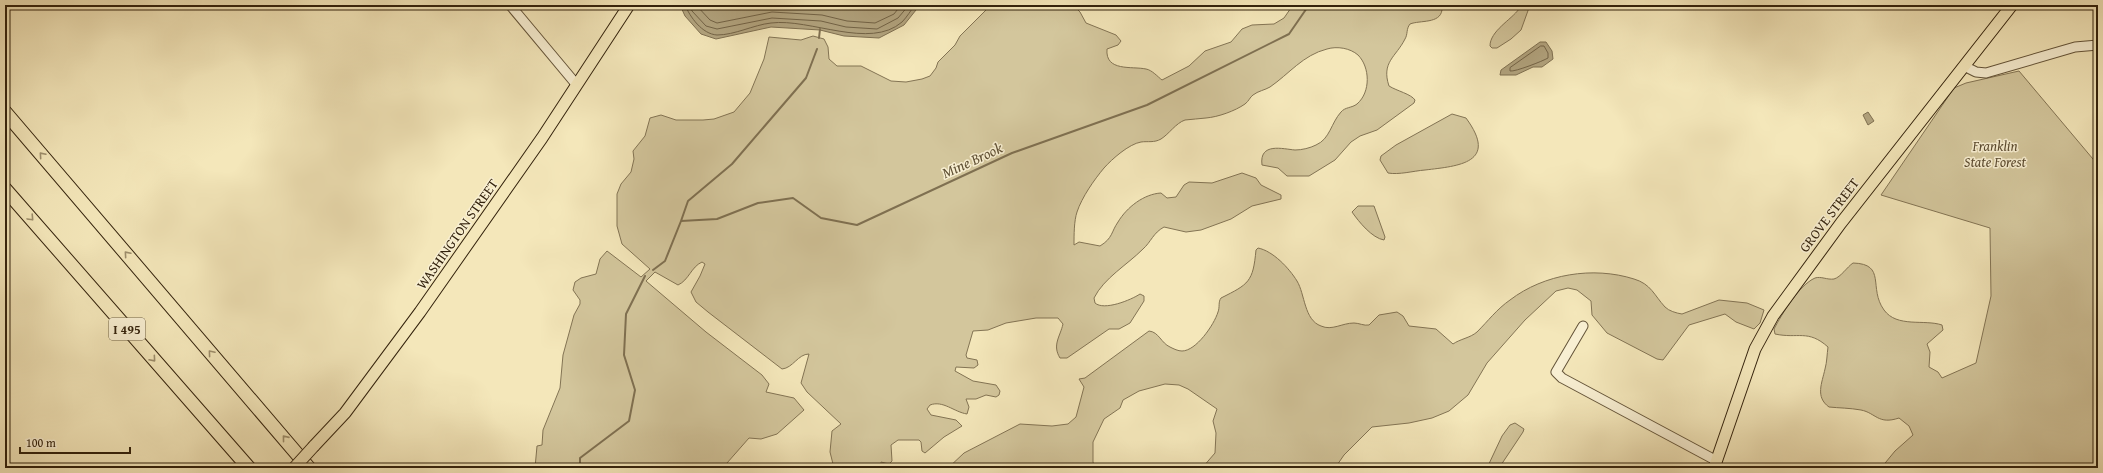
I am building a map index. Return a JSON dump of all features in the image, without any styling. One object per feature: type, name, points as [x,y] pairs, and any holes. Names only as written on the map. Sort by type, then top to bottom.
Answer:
[{"type":"highway","points":[[5,112],[309,468]]},
{"type":"highway","name":"I 495","points":[[5,189],[249,468]]},
{"type":"main road","name":"WASHINGTON STREET","points":[[294,468],[345,413],[420,312],[542,138],[629,5]]},
{"type":"main road","name":"GROVE STREET","points":[[1716,464],[1755,350],[1773,316],[1841,223],[2012,5]]},
{"type":"street","points":[[514,7],[576,84]]},
{"type":"street","points":[[1964,66],[1976,72],[1986,73],[2068,49],[2098,45]]},
{"type":"street","points":[[1583,326],[1556,372],[1562,378],[1716,464]]},
{"type":"green space","points":[[991,5],[1073,5],[1080,12],[1086,23],[1116,35],[1121,41],[1118,45],[1107,49],[1110,61],[1115,65],[1148,70],[1153,72],[1162,80],[1189,66],[1205,51],[1231,42],[1242,29],[1252,25],[1274,24],[1284,18],[1293,5],[1441,5],[1442,10],[1438,18],[1434,20],[1410,24],[1405,39],[1388,65],[1387,78],[1389,86],[1413,98],[1415,100],[1414,103],[1377,130],[1360,136],[1351,142],[1335,160],[1309,176],[1287,176],[1278,168],[1262,165],[1262,158],[1264,153],[1273,148],[1300,150],[1316,145],[1324,139],[1344,109],[1357,104],[1362,99],[1367,86],[1367,73],[1365,66],[1358,55],[1347,49],[1335,48],[1318,52],[1303,60],[1277,82],[1255,94],[1248,102],[1236,109],[1216,116],[1185,120],[1161,139],[1136,143],[1116,156],[1100,173],[1082,200],[1075,220],[1074,245],[1079,242],[1100,246],[1110,238],[1122,216],[1136,202],[1148,196],[1161,193],[1167,198],[1176,197],[1184,185],[1189,182],[1212,183],[1242,173],[1256,178],[1261,185],[1281,195],[1281,199],[1252,206],[1231,219],[1201,230],[1186,232],[1164,227],[1160,229],[1137,255],[1104,284],[1094,298],[1095,303],[1105,306],[1124,302],[1140,294],[1144,296],[1144,301],[1130,323],[1119,329],[1109,329],[1067,358],[1060,358],[1057,349],[1057,341],[1063,324],[1058,318],[1036,318],[1006,323],[988,330],[973,331],[966,355],[967,358],[977,360],[978,365],[974,368],[956,367],[955,371],[973,381],[996,385],[1000,391],[999,395],[996,397],[986,395],[976,399],[966,399],[969,407],[967,414],[944,405],[930,405],[927,409],[931,415],[956,420],[962,426],[944,437],[925,453],[922,451],[921,442],[919,440],[898,440],[891,445],[892,461],[889,464],[881,462],[881,468],[834,468],[830,452],[832,431],[841,424],[807,392],[801,383],[809,354],[802,356],[786,368],[782,369],[696,302],[691,292],[705,264],[702,262],[695,267],[682,283],[678,285],[655,272],[646,281],[706,332],[762,375],[769,384],[766,392],[794,398],[804,410],[777,434],[761,439],[749,438],[727,463],[727,468],[535,468],[537,446],[542,445],[543,430],[560,388],[563,355],[574,315],[580,304],[580,300],[573,290],[575,282],[581,278],[596,274],[600,259],[607,251],[641,277],[650,269],[622,244],[617,226],[617,194],[621,184],[631,172],[634,159],[633,151],[645,136],[650,118],[661,115],[676,120],[703,120],[714,119],[734,112],[750,93],[764,59],[769,37],[801,40],[813,36],[824,39],[828,47],[829,59],[837,66],[861,66],[891,81],[906,82],[922,79],[930,76],[936,68],[938,62],[955,45],[960,36]]},
{"type":"green space","points":[[1132,5],[1164,5],[1148,9]]},
{"type":"green space","points":[[1519,5],[1530,5],[1521,30],[1497,48],[1492,48],[1490,46],[1493,35],[1519,9]]},
{"type":"green space","name":"Franklin State Forest","points":[[2019,71],[2098,165],[2098,468],[1881,468],[1895,451],[1913,435],[1909,426],[1899,418],[1886,420],[1878,418],[1866,411],[1829,407],[1822,399],[1821,394],[1821,385],[1828,347],[1821,341],[1809,336],[1775,334],[1774,329],[1797,293],[1809,282],[1815,278],[1834,279],[1853,263],[1863,264],[1870,268],[1874,273],[1879,302],[1889,316],[1903,321],[1935,323],[1942,325],[1943,330],[1927,344],[1930,352],[1929,367],[1938,372],[1942,378],[1976,363],[1991,296],[1990,228],[1881,195],[1954,88],[1966,83]]},
{"type":"green space","points":[[1452,114],[1466,118],[1475,133],[1478,145],[1476,153],[1471,159],[1462,164],[1450,167],[1401,173],[1388,173],[1380,160],[1381,156],[1396,145]]},
{"type":"green space","points":[[1358,206],[1374,206],[1385,237],[1384,240],[1379,239],[1370,233],[1355,216],[1352,212]]},
{"type":"green space","points":[[1258,248],[1275,256],[1290,271],[1300,286],[1308,313],[1315,323],[1321,326],[1329,328],[1350,323],[1369,325],[1379,315],[1397,312],[1403,316],[1409,326],[1436,329],[1453,344],[1477,332],[1501,307],[1523,291],[1553,279],[1586,273],[1618,275],[1640,281],[1652,290],[1661,303],[1667,308],[1680,314],[1719,300],[1747,303],[1764,310],[1760,323],[1754,329],[1736,322],[1725,314],[1689,325],[1663,360],[1657,359],[1607,333],[1592,315],[1591,301],[1577,290],[1568,288],[1556,291],[1525,320],[1487,363],[1468,395],[1449,411],[1432,418],[1409,423],[1372,427],[1344,455],[1335,468],[1202,468],[1215,453],[1216,433],[1213,421],[1217,409],[1188,389],[1179,385],[1165,384],[1139,391],[1123,400],[1120,408],[1104,419],[1093,442],[1093,462],[1095,468],[948,468],[964,453],[1020,424],[1052,426],[1068,424],[1076,417],[1084,387],[1079,379],[1085,378],[1149,331],[1155,333],[1167,345],[1176,350],[1182,351],[1193,347],[1213,324],[1218,312],[1221,298],[1238,289],[1248,281],[1251,276],[1256,250]]},
{"type":"green space","points":[[1515,423],[1524,429],[1523,432],[1499,468],[1487,468],[1502,436],[1510,425]]},
{"type":"water","points":[[680,5],[920,5],[904,25],[879,38],[844,36],[820,30],[771,27],[716,39],[701,34],[685,16]]},
{"type":"water","points":[[1540,42],[1546,42],[1552,51],[1553,59],[1542,67],[1533,67],[1516,75],[1500,75],[1501,70]]},
{"type":"water","points":[[1868,112],[1874,121],[1868,125],[1863,115]]},
{"type":"waterway","name":"Mine Brook","points":[[653,270],[665,261],[681,221],[717,219],[758,203],[793,198],[821,218],[857,225],[1012,153],[1147,105],[1289,34],[1309,5]]},
{"type":"waterway","points":[[819,38],[820,29]]},
{"type":"waterway","points":[[681,221],[688,201],[732,164],[806,78],[817,49]]},
{"type":"waterway","name":"Mine Brook","points":[[580,468],[580,458],[629,421],[635,390],[624,355],[626,314],[645,276]]}]
